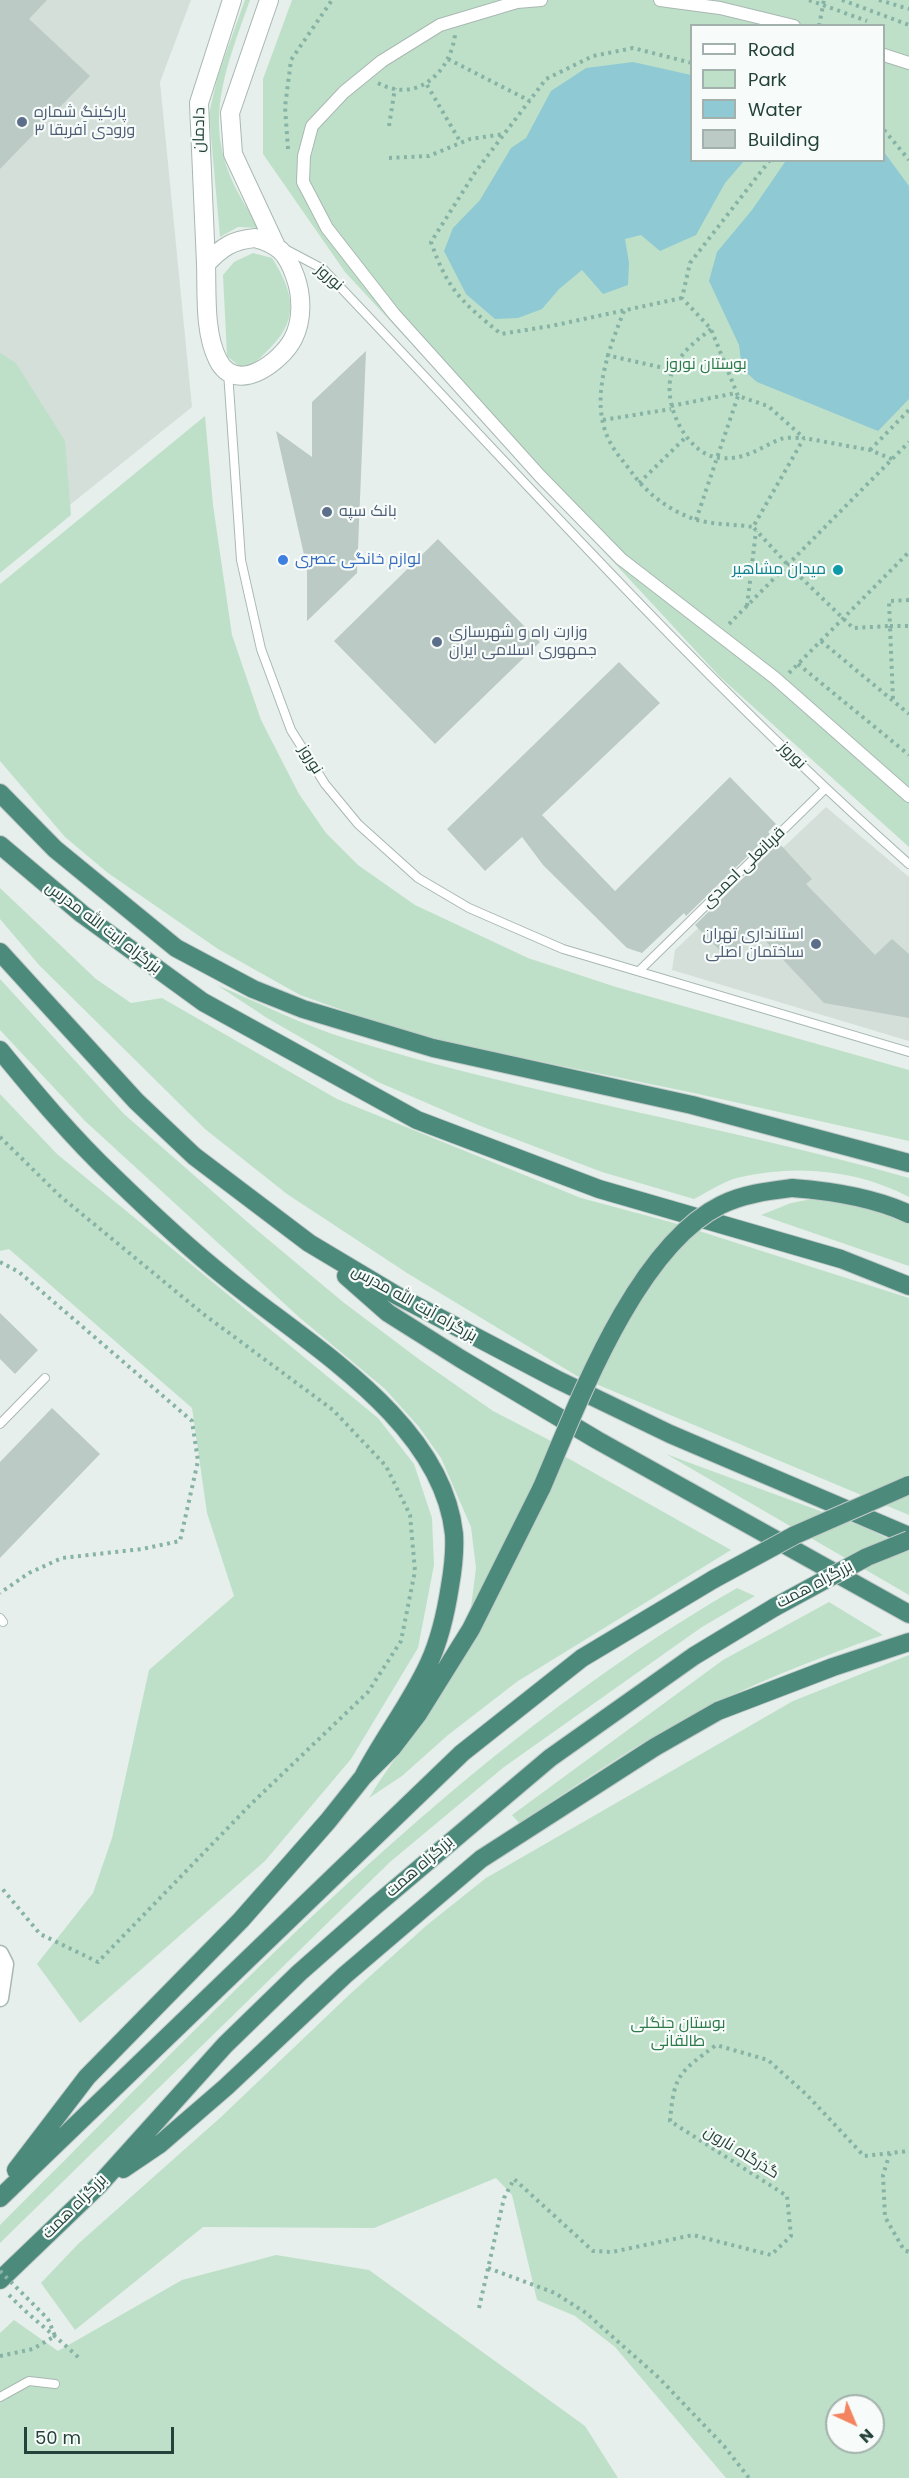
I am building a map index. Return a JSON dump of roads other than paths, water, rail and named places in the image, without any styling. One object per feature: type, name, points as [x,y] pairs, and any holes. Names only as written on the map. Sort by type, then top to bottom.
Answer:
[{"type":"highway","points":[[0,793],[55,849],[176,948],[253,989],[303,1009],[433,1048],[692,1105],[909,1163]]},
{"type":"highway","name":"بزرگراه آیت الله مدرس","points":[[0,845],[82,914],[204,1002],[276,1044],[417,1120],[599,1189],[842,1259],[909,1286]]},
{"type":"highway","name":"بزرگراه آیت الله مدرس","points":[[0,952],[144,1109],[194,1156],[309,1243],[377,1285],[566,1384],[670,1434],[909,1538]]},
{"type":"highway","points":[[0,1050],[56,1118],[112,1176],[223,1276],[345,1371],[374,1397],[403,1427],[426,1458],[443,1492],[454,1534],[453,1564],[439,1637],[419,1682],[382,1740],[363,1777]]},
{"type":"highway","points":[[0,2190],[87,2077],[241,1920],[328,1821],[363,1777],[392,1748],[444,1674],[498,1579],[616,1323],[652,1267],[684,1233],[722,1204],[763,1191],[792,1188],[823,1190],[855,1197],[909,1214]]},
{"type":"highway","points":[[309,1243],[388,1313],[461,1359],[597,1440],[909,1614]]},
{"type":"highway","points":[[0,2198],[462,1753],[582,1658],[714,1579],[795,1535],[909,1485]]},
{"type":"highway","name":"بزرگراه همت","points":[[4,2287],[225,2045],[298,1973],[550,1758],[694,1656],[776,1607],[867,1557],[909,1538]]},
{"type":"highway","points":[[99,2185],[160,2144],[226,2087],[345,1975],[481,1860],[655,1747],[718,1711],[833,1667],[909,1642]]},
{"type":"street","name":"دادمان","points":[[206,264],[199,103],[232,0]]},
{"type":"street","name":"دادمان","points":[[269,0],[230,113],[233,154],[275,244]]},
{"type":"street","points":[[541,0],[517,2],[440,25],[382,61],[344,92],[312,126],[304,156],[303,182],[327,228],[394,314],[540,476],[621,559],[780,683],[909,796]]},
{"type":"street","points":[[660,0],[720,8],[786,24]]},
{"type":"street","points":[[885,55],[909,63]]},
{"type":"street","points":[[255,238],[275,244],[291,265],[301,291],[299,322],[293,339],[283,353],[258,372],[242,376],[228,372],[218,361],[211,337],[206,264],[221,249],[237,239],[255,238]]},
{"type":"street","points":[[0,1954],[5,1964],[0,1998]]},
{"type":"lane","name":"نوروز","points":[[275,244],[323,269],[652,615],[825,789],[909,864]]},
{"type":"lane","name":"نوروز","points":[[228,372],[241,560],[261,649],[291,730],[325,784],[358,824],[418,878],[470,908],[563,949],[909,1052]]},
{"type":"lane","name":"قربانعلی احمدی","points":[[639,971],[825,789]]},
{"type":"lane","points":[[0,1424],[45,1378]]},
{"type":"lane","points":[[0,2397],[29,2381],[55,2384]]},
{"type":"water","points":[[633,62],[690,75],[690,162],[743,162],[725,183],[696,235],[660,251],[641,235],[625,239],[629,263],[628,285],[603,294],[582,270],[559,289],[542,309],[518,318],[495,319],[466,294],[444,251],[453,228],[480,200],[511,148],[526,138],[551,91],[586,68]]},
{"type":"water","points":[[885,153],[909,186],[909,399],[878,431],[757,382],[742,369],[739,345],[709,281],[717,252],[752,210],[785,162],[885,162]]},
{"type":"place","name":"پارکینگ شماره ۳ ورودی آفریقا","points":[[22,122]]},
{"type":"place","name":"بانک سپه","points":[[327,512]]},
{"type":"place","name":"لوازم خانگی عصری","points":[[283,560]]},
{"type":"place","name":"میدان مشاهیر","points":[[838,570]]},
{"type":"place","name":"وزارت راه و شهرسازی جمهوری اسلامی ایران","points":[[437,642]]},
{"type":"place","name":"استانداری تهران ساختمان اصلی","points":[[816,944]]},
{"type":"park label","name":"بوستان نوروز","points":[[706,365]]},
{"type":"park label","name":"بوستان جنگلی طالقانی","points":[[678,2033]]}]
